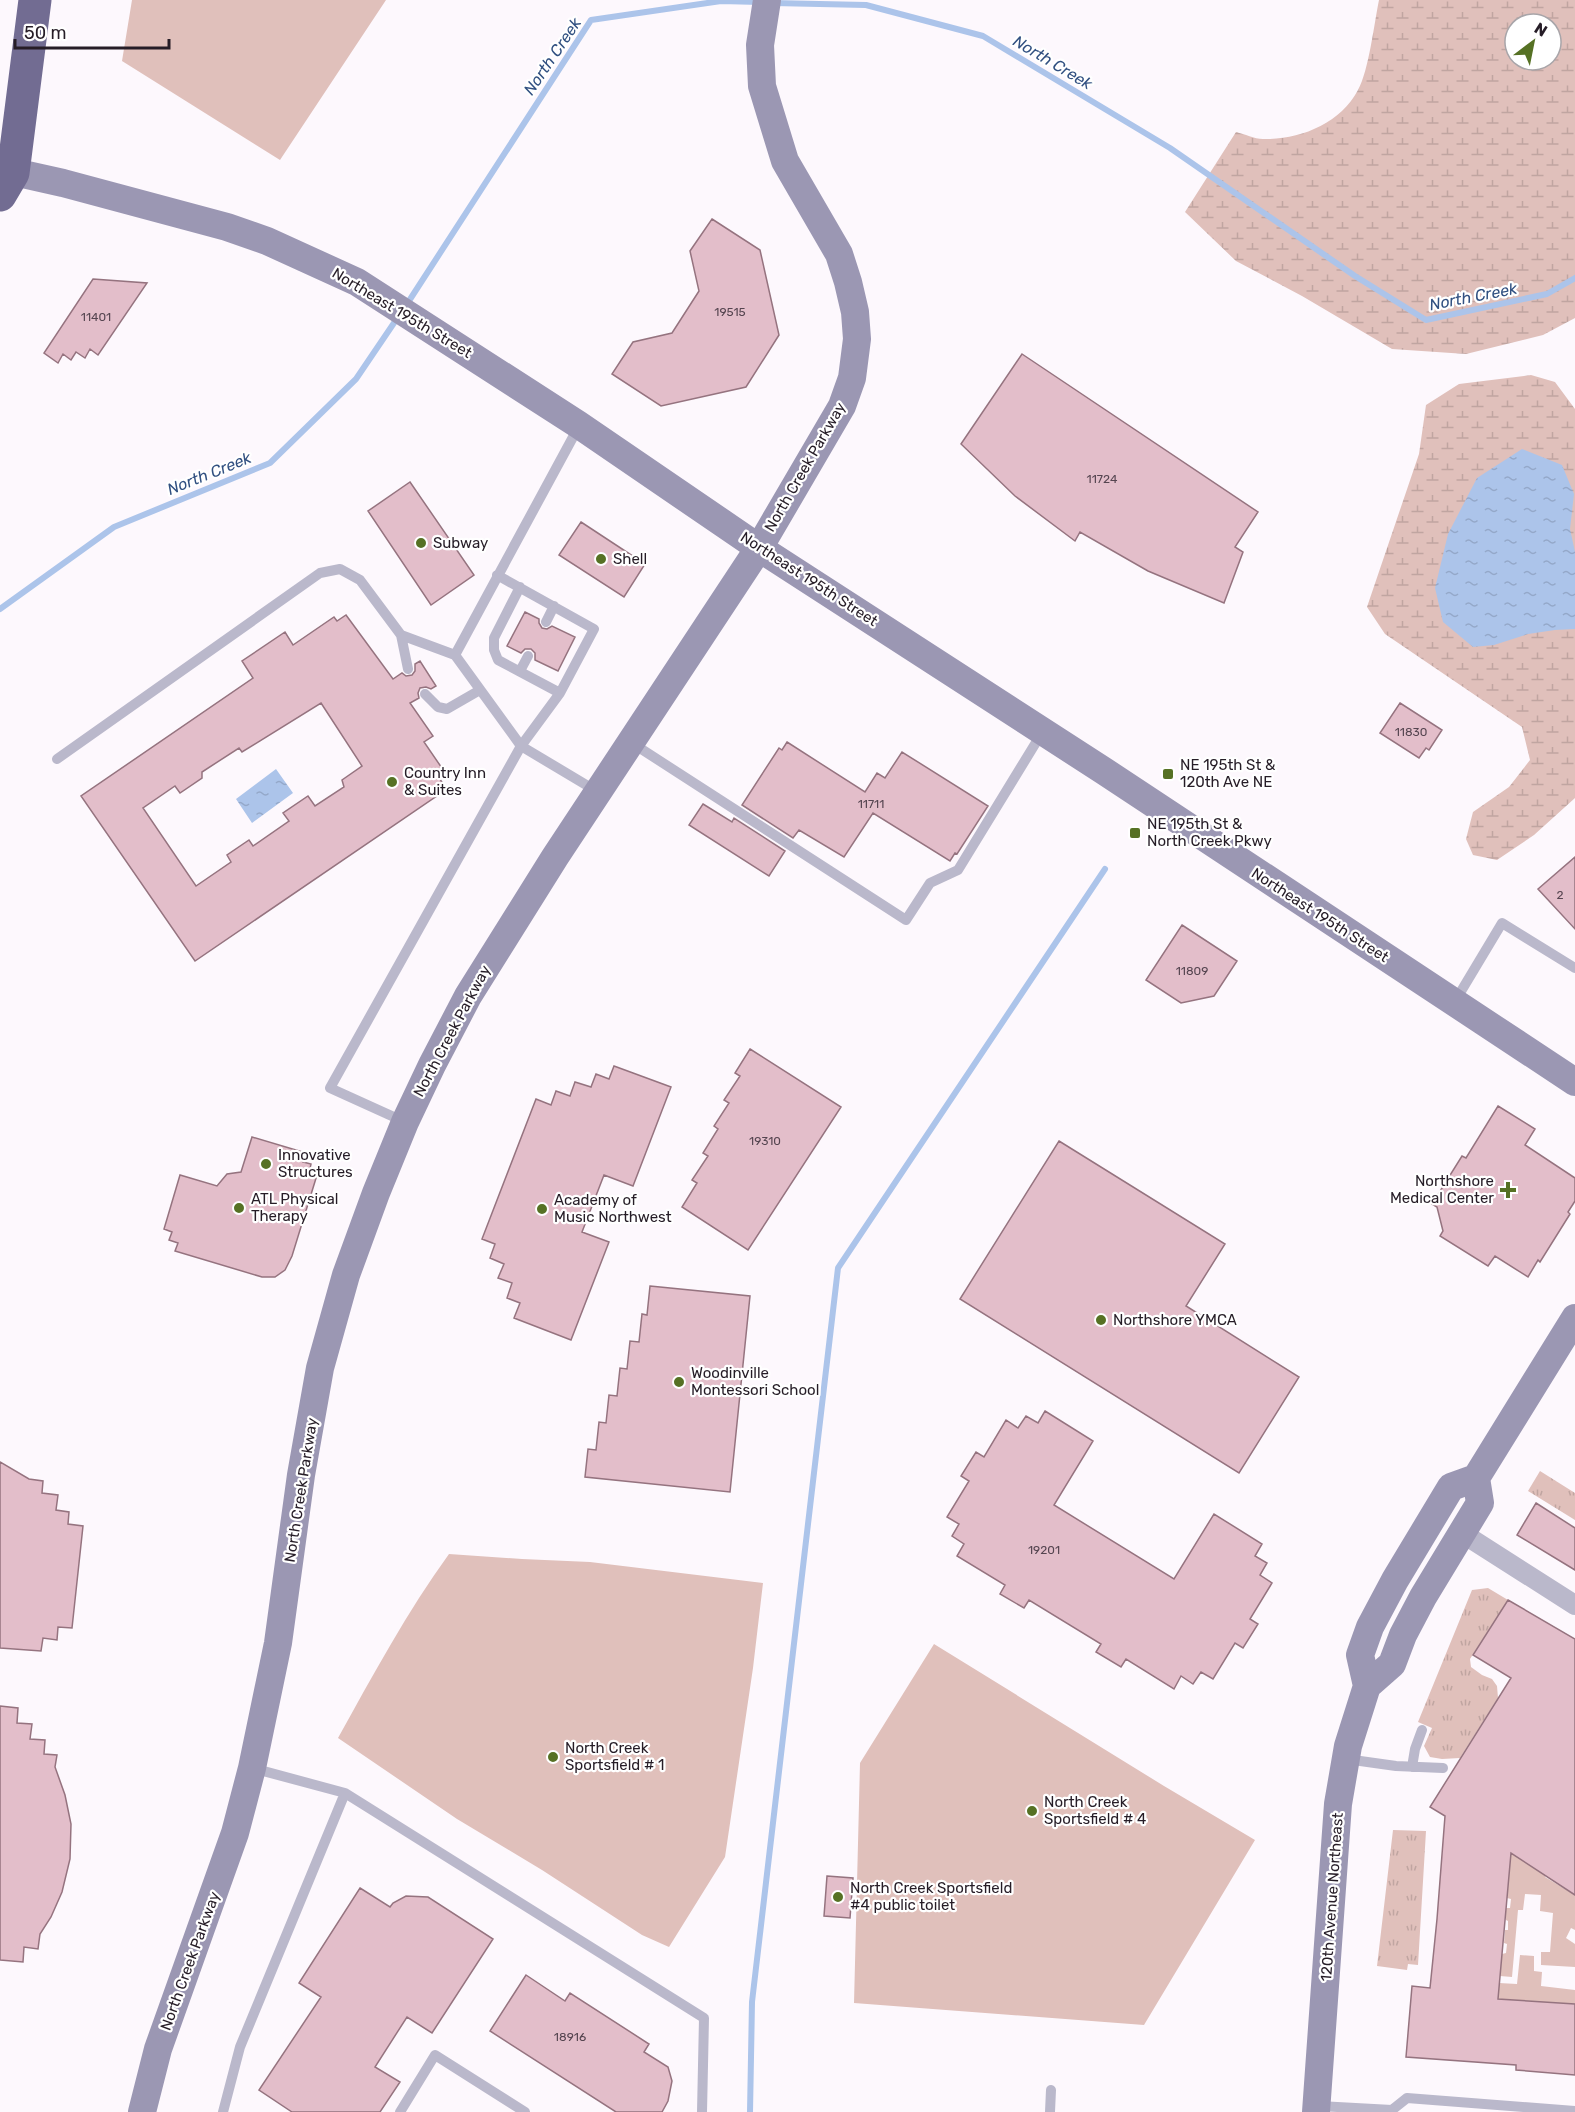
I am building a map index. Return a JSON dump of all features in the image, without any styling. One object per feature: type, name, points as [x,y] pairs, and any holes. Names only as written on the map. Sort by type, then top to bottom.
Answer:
[{"type":"highway","points":[[4,179],[35,0]]},
{"type":"main road","name":"North Creek Parkway","points":[[142,2112],[158,2049],[235,1833],[252,1768],[278,1643],[301,1475],[320,1368],[346,1275],[405,1122],[468,996],[555,856],[759,548],[842,406],[852,378],[857,339],[855,312],[839,254],[785,161],[762,86],[760,45],[765,11]]},
{"type":"main road","name":"Northeast 195th Street","points":[[4,179],[74,186],[237,230],[267,241],[357,282],[579,425],[759,548],[1043,731],[1575,1082]]},
{"type":"main road","points":[[1476,1478],[1480,1503],[1423,1596],[1403,1635],[1392,1664],[1367,1686],[1360,1655],[1375,1618],[1395,1580],[1451,1487],[1476,1478],[1573,1326]]},
{"type":"main road","name":"120th Avenue Northeast","points":[[1316,2109],[1338,1804],[1348,1746],[1367,1686]]},
{"type":"street","points":[[1462,1533],[1575,1605]]},
{"type":"lane","points":[[455,656],[579,425]]},
{"type":"lane","points":[[57,759],[320,573],[340,569],[360,580],[401,635],[408,669]]},
{"type":"lane","points":[[405,1122],[330,1088],[521,746],[561,693],[594,629],[497,575]]},
{"type":"lane","points":[[519,587],[494,638],[494,650],[498,660],[561,693]]},
{"type":"lane","points":[[546,622],[554,606]]},
{"type":"lane","points":[[401,635],[455,656],[521,746],[598,792]]},
{"type":"lane","points":[[520,671],[528,656]]},
{"type":"lane","points":[[425,694],[438,707],[447,709],[480,690]]},
{"type":"lane","points":[[632,742],[906,920],[930,883],[958,870],[1043,731]]},
{"type":"lane","points":[[1454,1003],[1502,923],[1575,968]]},
{"type":"lane","points":[[1412,1767],[1415,1749],[1422,1730]]},
{"type":"lane","points":[[1346,1759],[1396,1766],[1443,1768]]},
{"type":"lane","points":[[252,1768],[345,1793],[704,2018],[702,2112]]},
{"type":"lane","points":[[223,2112],[240,2047],[345,1793]]},
{"type":"lane","points":[[400,2112],[435,2055],[525,2112]]},
{"type":"lane","points":[[1050,2112],[1051,2090]]},
{"type":"lane","points":[[1316,2109],[1393,2111],[1407,2098],[1521,2110],[1575,2111]]},
{"type":"green space","points":[[132,0],[386,0],[280,160],[122,61]]},
{"type":"green space","points":[[1379,0],[1575,0],[1575,318],[1543,335],[1466,354],[1392,349],[1302,296],[1236,261],[1185,212],[1236,132],[1260,139],[1277,139],[1304,133],[1330,121],[1341,112],[1358,90],[1368,59]]},
{"type":"green space","points":[[1531,375],[1555,382],[1575,409],[1575,798],[1534,835],[1497,860],[1473,855],[1466,839],[1473,812],[1509,787],[1530,760],[1522,727],[1385,634],[1367,607],[1419,454],[1426,405],[1459,384]]},
{"type":"green space","points":[[1540,1471],[1575,1493],[1575,1520],[1528,1491]]},
{"type":"green space","name":"North Creek Sportsfield # 1","points":[[449,1554],[590,1562],[763,1583],[725,1857],[669,1947],[642,1935],[542,1870],[457,1819],[338,1738],[377,1667]]},
{"type":"green space","points":[[1488,1588],[1508,1600],[1470,1659],[1471,1667],[1492,1679],[1497,1686],[1498,1698],[1460,1758],[1430,1757],[1424,1746],[1432,1728],[1418,1722],[1472,1590]]},
{"type":"green space","name":"North Creek Sportsfield # 4","points":[[934,1644],[1255,1840],[1144,2025],[854,2003],[860,1763]]},
{"type":"green space","points":[[1393,1830],[1426,1831],[1418,1965],[1408,1964],[1407,1970],[1377,1966]]},
{"type":"green space","points":[[1501,1843],[1549,1871],[1545,1877],[1570,1892],[1575,1888],[1575,1930],[1571,1928],[1566,1938],[1575,1944],[1575,1967],[1541,1965],[1541,1952],[1550,1952],[1553,1913],[1540,1911],[1541,1895],[1525,1894],[1523,1910],[1518,1910],[1512,1977],[1500,1976],[1502,1954],[1506,1953],[1507,1944],[1504,1943],[1505,1930],[1508,1930],[1506,1908],[1510,1908],[1511,1899],[1507,1898],[1508,1886],[1500,1884]]},
{"type":"green space","points":[[1520,1955],[1534,1956],[1534,1971],[1542,1972],[1541,1986],[1575,1990],[1575,2004],[1498,2000],[1499,1983],[1517,1984]]},
{"type":"water","points":[[1522,449],[1562,465],[1574,494],[1570,529],[1575,552],[1575,629],[1528,634],[1494,645],[1473,647],[1443,622],[1435,588],[1448,534],[1477,478]]},
{"type":"water","points":[[276,769],[293,793],[252,823],[236,799]]},
{"type":"building","points":[[712,219],[760,250],[779,335],[746,387],[661,406],[612,374],[633,342],[672,333],[699,291],[690,251]]},
{"type":"building","points":[[93,279],[147,283],[98,355],[90,349],[85,358],[76,352],[71,360],[63,354],[58,363],[44,353]]},
{"type":"building","points":[[1022,354],[1258,512],[1235,547],[1243,552],[1224,603],[1148,571],[1080,532],[1075,541],[1015,496],[961,444]]},
{"type":"building","name":"Subway","points":[[410,482],[474,575],[431,605],[368,511]]},
{"type":"building","name":"Shell","points":[[581,522],[645,564],[624,597],[559,555]]},
{"type":"building","points":[[525,612],[539,619],[542,628],[547,629],[552,626],[575,637],[558,671],[535,660],[535,653],[531,649],[525,649],[521,653],[507,646]]},
{"type":"building","name":"Country Inn & Suites","points":[[346,615],[393,679],[402,673],[406,676],[412,675],[415,671],[415,664],[420,661],[436,686],[431,689],[420,688],[419,698],[410,703],[433,736],[424,742],[446,774],[439,778],[447,789],[195,961],[81,796],[253,678],[242,661],[285,632],[293,645],[334,617],[337,621]],"holes":[[[321,703],[362,766],[342,780],[344,787],[315,806],[308,796],[283,813],[289,821],[253,846],[249,840],[227,855],[231,862],[196,886],[143,808],[175,786],[180,793],[202,778],[202,772],[239,748],[242,752]]]},
{"type":"building","points":[[1400,703],[1442,730],[1429,750],[1426,748],[1419,758],[1380,733]]},
{"type":"building","points":[[787,742],[865,792],[877,773],[885,778],[902,752],[988,806],[950,861],[873,813],[844,857],[799,830],[793,838],[742,805],[779,748],[782,750]]},
{"type":"building","points":[[703,804],[732,822],[734,818],[785,851],[769,876],[689,825]]},
{"type":"building","points":[[1575,857],[1575,929],[1538,889]]},
{"type":"building","points":[[1182,925],[1237,961],[1214,996],[1181,1003],[1146,980]]},
{"type":"building","points":[[750,1049],[841,1107],[748,1250],[682,1207],[697,1183],[692,1180],[708,1156],[703,1153],[718,1129],[714,1126],[729,1103],[724,1100],[740,1076],[735,1073]]},
{"type":"building","name":"Academy of Music Northwest","points":[[614,1066],[671,1087],[633,1186],[604,1175],[582,1232],[609,1242],[571,1340],[514,1318],[520,1303],[507,1298],[512,1283],[498,1278],[504,1264],[490,1258],[495,1244],[482,1239],[536,1099],[551,1105],[556,1091],[570,1096],[575,1082],[591,1087],[596,1074],[609,1079]]},
{"type":"building","name":"Northshore Medical Center","points":[[1498,1106],[1535,1129],[1525,1145],[1575,1178],[1575,1201],[1568,1212],[1570,1214],[1528,1277],[1495,1256],[1488,1266],[1440,1236],[1443,1231],[1437,1207],[1432,1204],[1462,1156],[1466,1158]]},
{"type":"building","name":"ATL Physical Therapy","points":[[252,1137],[306,1153],[303,1162],[311,1164],[309,1173],[317,1175],[292,1256],[285,1270],[275,1277],[262,1277],[175,1251],[178,1243],[169,1240],[172,1232],[164,1229],[180,1175],[217,1186],[227,1174],[241,1172]]},
{"type":"building","name":"Northshore YMCA","points":[[1059,1141],[1225,1244],[1186,1306],[1299,1377],[1239,1473],[960,1299]]},
{"type":"building","name":"Woodinville Montessori School","points":[[650,1286],[750,1296],[730,1492],[585,1477],[588,1449],[596,1450],[599,1422],[606,1423],[609,1395],[617,1396],[620,1368],[627,1369],[630,1341],[639,1342],[642,1314],[647,1315]]},
{"type":"building","points":[[1045,1411],[1093,1441],[1054,1505],[1174,1579],[1214,1514],[1262,1544],[1255,1556],[1267,1563],[1260,1575],[1272,1583],[1250,1619],[1258,1624],[1243,1648],[1235,1643],[1213,1679],[1201,1672],[1193,1684],[1181,1676],[1174,1689],[1126,1659],[1121,1667],[1096,1652],[1101,1644],[1029,1600],[1024,1608],[1000,1594],[1005,1585],[957,1556],[964,1544],[952,1536],[959,1524],[947,1517],[969,1481],[961,1476],[976,1452],[984,1457],[1006,1420],[1018,1428],[1026,1416],[1038,1423]]},
{"type":"building","points":[[0,1462],[29,1479],[43,1481],[42,1493],[58,1495],[56,1510],[69,1512],[68,1524],[83,1526],[72,1628],[58,1627],[57,1640],[43,1638],[41,1651],[0,1648]]},
{"type":"building","points":[[1536,1503],[1575,1528],[1575,1570],[1517,1535]]},
{"type":"building","points":[[1508,1600],[1575,1639],[1575,1895],[1511,1853],[1498,1999],[1575,2004],[1575,2075],[1516,2070],[1516,2065],[1406,2057],[1412,1986],[1430,1988],[1437,1919],[1445,1816],[1430,1807],[1511,1678],[1473,1655]]},
{"type":"building","points":[[0,1706],[18,1708],[17,1723],[32,1724],[30,1739],[45,1740],[44,1754],[57,1755],[55,1767],[65,1795],[71,1824],[70,1859],[62,1892],[51,1917],[40,1934],[38,1949],[24,1947],[23,1962],[0,1960]]},
{"type":"building","name":"North Creek Sportsfield #4 public toilet","points":[[827,1876],[853,1878],[850,1918],[824,1916]]},
{"type":"building","points":[[360,1888],[390,1907],[406,1896],[428,1897],[493,1939],[432,2033],[407,2017],[375,2067],[400,2082],[380,2112],[292,2112],[259,2090],[321,1997],[299,1983]]},
{"type":"building","points":[[526,1975],[565,2001],[570,1993],[649,2044],[644,2052],[668,2067],[672,2081],[668,2101],[662,2112],[616,2112],[490,2031]]},
{"type":"waterway","name":"North Creek","points":[[407,304],[591,20],[721,1],[760,2]]},
{"type":"waterway","name":"North Creek","points":[[773,3],[866,5],[983,36],[1170,148],[1355,276],[1426,320],[1547,294],[1575,278]]},
{"type":"waterway","name":"North Creek","points":[[0,609],[114,527],[270,463],[356,379],[398,317]]},
{"type":"waterway","points":[[750,2112],[752,2002],[838,1268],[1105,869]]},
{"type":"place","name":"Subway","points":[[421,543]]},
{"type":"place","name":"Shell","points":[[601,559]]},
{"type":"place","name":"NE 195th St & 120th Ave NE","points":[[1168,774]]},
{"type":"place","name":"Country Inn & Suites","points":[[392,782]]},
{"type":"place","name":"NE 195th St & North Creek Pkwy","points":[[1135,833]]},
{"type":"place","name":"Innovative Structures","points":[[266,1164]]},
{"type":"place","name":"Northshore Medical Center","points":[[1508,1190]]},
{"type":"place","name":"ATL Physical Therapy","points":[[239,1208]]},
{"type":"place","name":"Academy of Music Northwest","points":[[542,1209]]},
{"type":"place","name":"Northshore YMCA","points":[[1101,1320]]},
{"type":"place","name":"Woodinville Montessori School","points":[[679,1382]]},
{"type":"place","name":"North Creek Sportsfield # 1","points":[[553,1757]]},
{"type":"place","name":"North Creek Sportsfield # 4","points":[[1032,1811]]},
{"type":"place","name":"North Creek Sportsfield #4 public toilet","points":[[838,1897]]}]
